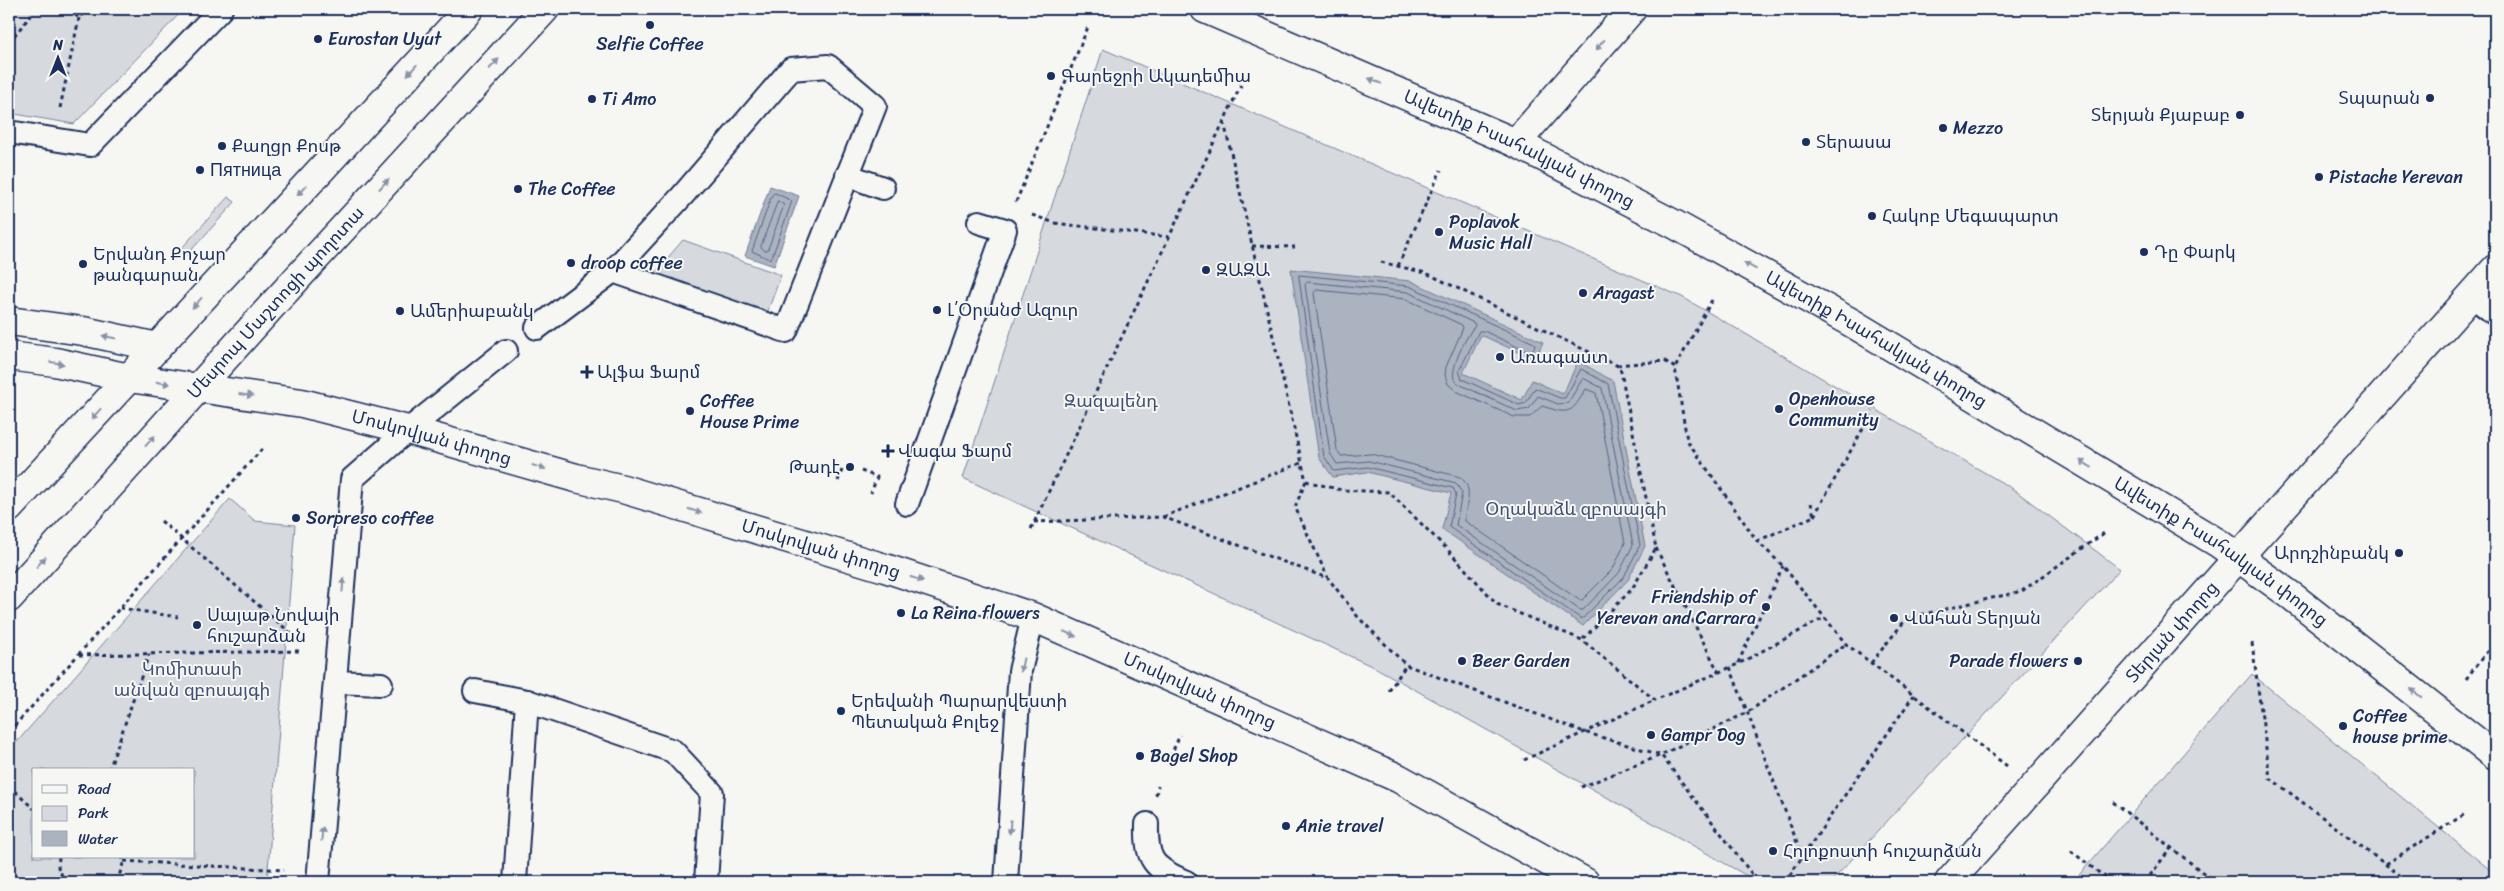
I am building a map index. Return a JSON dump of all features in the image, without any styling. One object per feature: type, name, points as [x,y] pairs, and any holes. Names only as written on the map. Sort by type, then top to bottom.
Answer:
[{"type":"main road","points":[[9,508],[469,9]]},
{"type":"main road","name":"Մեսրոպ Մաշտոցի պողոտա","points":[[9,598],[198,388],[545,9]]},
{"type":"main road","points":[[1516,143],[1632,9]]},
{"type":"main road","name":"Ավետիք Իսահակյան փողոց","points":[[1212,10],[1516,143],[1674,224],[1852,322],[2237,556],[2495,756]]},
{"type":"main road","name":"Տերյան փողոց","points":[[1948,882],[2495,269]]},
{"type":"main road","points":[[9,321],[83,332],[157,348]]},
{"type":"main road","name":"Մոսկովյան փողոց","points":[[9,356],[55,362],[129,378],[302,403],[408,430],[576,478],[623,489],[885,568],[1033,617],[1398,778],[1585,882]]},
{"type":"lane","points":[[9,132],[90,145],[222,9]]},
{"type":"lane","points":[[536,328],[613,271],[683,195],[791,69],[828,66],[875,106],[786,331],[613,271]]},
{"type":"lane","points":[[847,175],[883,188]]},
{"type":"lane","points":[[907,504],[1005,230],[979,222]]},
{"type":"lane","points":[[2472,295],[2495,314]]},
{"type":"lane","points":[[318,882],[352,479],[408,430],[506,351]]},
{"type":"lane","points":[[1006,882],[1020,671],[1033,617]]},
{"type":"lane","points":[[334,682],[381,684]]},
{"type":"lane","points":[[475,691],[527,701],[673,752],[712,793],[706,882]]},
{"type":"lane","points":[[515,882],[527,701]]},
{"type":"lane","points":[[1147,824],[1147,843],[1151,860],[1162,872],[1186,882]]},
{"type":"path","points":[[9,42],[36,9]]},
{"type":"path","points":[[68,9],[79,18]]},
{"type":"path","points":[[56,140],[57,121],[79,18],[87,9]]},
{"type":"path","points":[[1005,230],[1088,27]]},
{"type":"path","points":[[1031,529],[1242,85]]},
{"type":"path","points":[[1224,122],[1306,481],[1295,507],[1328,578],[1358,617],[1406,664],[1584,732],[1661,755],[1758,882]]},
{"type":"path","points":[[1398,266],[1441,170]]},
{"type":"path","points":[[1055,223],[1169,237]]},
{"type":"path","points":[[1252,246],[1295,247]]},
{"type":"path","points":[[1381,262],[1426,273],[1620,367],[1656,548],[1720,673]]},
{"type":"path","points":[[1712,300],[1675,368],[1687,440],[1757,540],[1783,566],[1846,644],[1978,744]]},
{"type":"path","points":[[1616,365],[1664,361],[1675,368]]},
{"type":"path","points":[[1757,540],[1814,516],[1873,411]]},
{"type":"path","points":[[9,732],[262,449]]},
{"type":"path","points":[[1034,522],[1162,517],[1301,463]]},
{"type":"path","points":[[838,481],[842,470]]},
{"type":"path","points":[[861,471],[877,477],[871,493]]},
{"type":"path","points":[[1306,481],[1341,490],[1388,492],[1447,550],[1497,604],[1582,640],[1655,700]]},
{"type":"path","points":[[1811,503],[1814,516]]},
{"type":"path","points":[[1162,517],[1328,578]]},
{"type":"path","points":[[161,521],[301,642]]},
{"type":"path","points":[[1871,663],[1907,618],[2022,591],[2104,534]]},
{"type":"path","points":[[1582,640],[1632,589],[1656,548]]},
{"type":"path","points":[[1738,664],[1783,566]]},
{"type":"path","points":[[120,608],[178,617]]},
{"type":"path","points":[[1524,760],[1655,700],[1720,673],[1824,618]]},
{"type":"path","points":[[2466,679],[2495,641]]},
{"type":"path","points":[[2252,643],[2270,778],[2409,882]]},
{"type":"path","points":[[1581,787],[1661,755],[1748,712],[1846,644]]},
{"type":"path","points":[[78,655],[301,651]]},
{"type":"path","points":[[110,768],[149,654]]},
{"type":"path","points":[[1388,691],[1406,664]]},
{"type":"path","points":[[1730,667],[1803,858]]},
{"type":"path","points":[[1785,882],[1914,695]]},
{"type":"path","points":[[1170,757],[1180,736]]},
{"type":"path","points":[[9,786],[32,807]]},
{"type":"path","points":[[2113,802],[2215,882]]},
{"type":"path","points":[[2386,864],[2465,814]]},
{"type":"path","points":[[2145,882],[2172,848]]},
{"type":"path","points":[[2071,851],[2111,882]]},
{"type":"path","points":[[59,858],[58,866],[65,882]]},
{"type":"path","points":[[117,882],[123,859],[284,870]]},
{"type":"green space","points":[[9,9],[184,9],[74,124],[9,113]]},
{"type":"green space","name":"Օղակաձև զբոսայգի","points":[[1103,49],[1682,297],[2013,489],[2120,569],[1831,882],[1758,882],[1378,669],[963,478]]},
{"type":"green space","points":[[228,197],[235,202],[186,256],[180,250]]},
{"type":"green space","points":[[683,240],[781,275],[766,316],[653,275]]},
{"type":"green space","name":"Կոմիտասի անվան զբոսայգի","points":[[230,499],[255,521],[295,525],[267,882],[9,882],[9,751]]},
{"type":"green space","points":[[2252,674],[2495,874],[2495,882],[2073,882]]},
{"type":"water","points":[[770,186],[799,196],[774,266],[745,256]]},
{"type":"water","points":[[1291,269],[1411,281],[1543,342],[1535,360],[1481,335],[1463,373],[1522,400],[1532,380],[1563,394],[1578,361],[1613,381],[1645,546],[1628,580],[1583,626],[1442,529],[1451,493],[1367,472],[1333,477],[1319,458]]},
{"type":"place","name":"Selfie Coffee","points":[[650,25]]},
{"type":"place","name":"Eurostan Uyut","points":[[318,39]]},
{"type":"place","name":"Գարեջրի Ակադեմիա","points":[[1051,76]]},
{"type":"place","name":"Տպարան","points":[[2430,98]]},
{"type":"place","name":"Ti Amo","points":[[592,99]]},
{"type":"place","name":"Տերյան Քյաբաբ","points":[[2240,115]]},
{"type":"place","name":"Mezzo","points":[[1943,128]]},
{"type":"place","name":"Տերասա","points":[[1806,142]]},
{"type":"place","name":"Քաղցր Քոսթ","points":[[222,146]]},
{"type":"place","name":"Пятница","points":[[200,170]]},
{"type":"place","name":"Pistache Yerevan","points":[[2319,177]]},
{"type":"place","name":"The Coffee","points":[[518,189]]},
{"type":"place","name":"Հակոբ Մեգապարտ","points":[[1872,216]]},
{"type":"place","name":"Poplavok Music Hall","points":[[1439,232]]},
{"type":"place","name":"Դը Փարկ","points":[[2144,252]]},
{"type":"place","name":"droop coffee","points":[[571,263]]},
{"type":"place","name":"Երվանդ Քոչար թանգարան","points":[[83,264]]},
{"type":"place","name":"ԶԱԶԱ","points":[[1206,270]]},
{"type":"place","name":"Aragast","points":[[1583,293]]},
{"type":"place","name":"Լ՛Օրանժ Ազուր","points":[[937,310]]},
{"type":"place","name":"Ամերիաբանկ","points":[[400,311]]},
{"type":"place","name":"Առագաստ","points":[[1500,357]]},
{"type":"place","name":"Ալֆա Ֆարմ","points":[[587,372]]},
{"type":"place","name":"Openhouse Community","points":[[1779,409]]},
{"type":"place","name":"Coffee House Prime","points":[[690,411]]},
{"type":"place","name":"Վագա Ֆարմ","points":[[888,451]]},
{"type":"place","name":"Թադէ","points":[[850,467]]},
{"type":"place","name":"Sorpreso coffee","points":[[296,518]]},
{"type":"place","name":"Արդշինբանկ","points":[[2399,553]]},
{"type":"place","name":"Friendship of Yerevan and Carrara","points":[[1766,607]]},
{"type":"place","name":"La Reina flowers","points":[[901,613]]},
{"type":"place","name":"Վահան Տերյան","points":[[1894,618]]},
{"type":"place","name":"Սայաթ Նովայի հուշարձան","points":[[197,625]]},
{"type":"place","name":"Beer Garden","points":[[1462,661]]},
{"type":"place","name":"Parade flowers","points":[[2078,661]]},
{"type":"place","name":"Երեվանի Պարարվեստի Պետական Քոլեջ","points":[[841,711]]},
{"type":"place","name":"Coffee house prime","points":[[2343,726]]},
{"type":"place","name":"Gampr Dog","points":[[1651,735]]},
{"type":"place","name":"Bagel Shop","points":[[1140,756]]},
{"type":"place","name":"Anie travel","points":[[1286,826]]},
{"type":"place","name":"Հոլոքոստի հուշարձան","points":[[1773,851]]},
{"type":"park label","name":"Զազալենդ","points":[[1111,401]]}]
